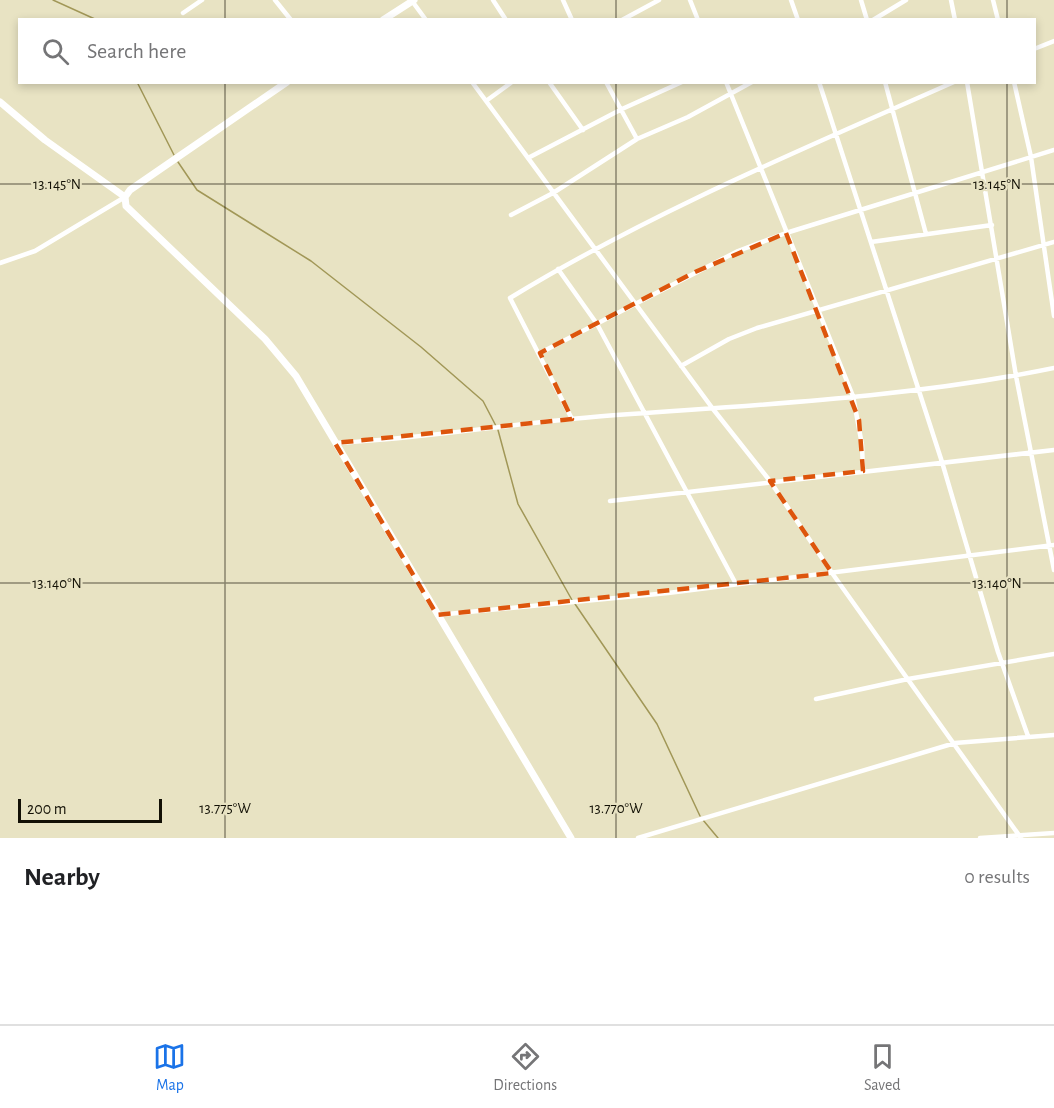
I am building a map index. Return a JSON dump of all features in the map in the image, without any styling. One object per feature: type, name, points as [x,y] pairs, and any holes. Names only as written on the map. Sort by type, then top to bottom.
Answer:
[{"type":"street","points":[[183,13],[202,0]]},
{"type":"street","points":[[275,0],[289,18]]},
{"type":"street","points":[[386,18],[413,0],[425,18]]},
{"type":"street","points":[[493,0],[505,18]]},
{"type":"street","points":[[562,0],[571,18]]},
{"type":"street","points":[[626,18],[659,0]]},
{"type":"street","points":[[690,0],[698,18]]},
{"type":"street","points":[[791,0],[797,18]]},
{"type":"street","points":[[861,0],[866,18]]},
{"type":"street","points":[[876,18],[906,0]]},
{"type":"street","points":[[951,0],[955,18]]},
{"type":"street","points":[[993,0],[998,18]]},
{"type":"street","points":[[1036,49],[1054,41]]},
{"type":"street","points":[[0,263],[35,251],[125,197],[130,190],[284,84]]},
{"type":"street","points":[[473,84],[713,409],[770,482],[1020,837]]},
{"type":"street","points":[[486,101],[509,84]]},
{"type":"street","points":[[550,84],[583,130]]},
{"type":"street","points":[[607,84],[637,139]]},
{"type":"street","points":[[528,158],[622,109],[678,84]]},
{"type":"street","points":[[727,84],[853,396],[862,446],[863,471]]},
{"type":"street","points":[[511,215],[553,193],[637,139],[688,117],[748,84]]},
{"type":"street","points":[[820,84],[942,462],[998,652],[1028,736]]},
{"type":"street","points":[[886,84],[926,234]]},
{"type":"street","points":[[572,419],[540,353],[509,300],[558,269],[679,204],[949,84]]},
{"type":"street","points":[[967,84],[1016,376],[1052,545],[1054,570]]},
{"type":"street","points":[[1014,84],[1031,157],[1054,316]]},
{"type":"street","points":[[0,102],[45,140],[125,197],[126,206],[265,339],[296,376],[571,838]]},
{"type":"street","points":[[540,353],[738,251],[861,209],[1054,150]]},
{"type":"street","points":[[871,242],[992,225]]},
{"type":"street","points":[[681,366],[738,335],[886,289],[1054,242]]},
{"type":"street","points":[[558,269],[597,324],[689,492],[736,584]]},
{"type":"street","points":[[335,443],[447,435],[572,419],[853,396],[1016,376],[1054,368]]},
{"type":"street","points":[[610,501],[1054,450]]},
{"type":"street","points":[[437,615],[736,584],[1052,545]]},
{"type":"street","points":[[816,699],[908,679],[1054,654]]},
{"type":"street","points":[[638,838],[955,743],[1054,735]]},
{"type":"street","points":[[980,838],[1054,833]]},
{"type":"highlighted area","points":[[786,233],[859,420],[863,471],[770,481],[832,573],[437,615],[335,443],[572,419],[540,353],[695,272]]},
{"type":"waterway","points":[[53,0],[93,18]]},
{"type":"waterway","points":[[138,84],[174,155]]},
{"type":"waterway","points":[[178,162],[197,190],[311,261],[421,347],[483,401],[496,426]]},
{"type":"waterway","points":[[498,430],[518,504],[572,600]]},
{"type":"waterway","points":[[575,604],[657,724],[700,816]]},
{"type":"waterway","points":[[703,820],[718,838]]}]
